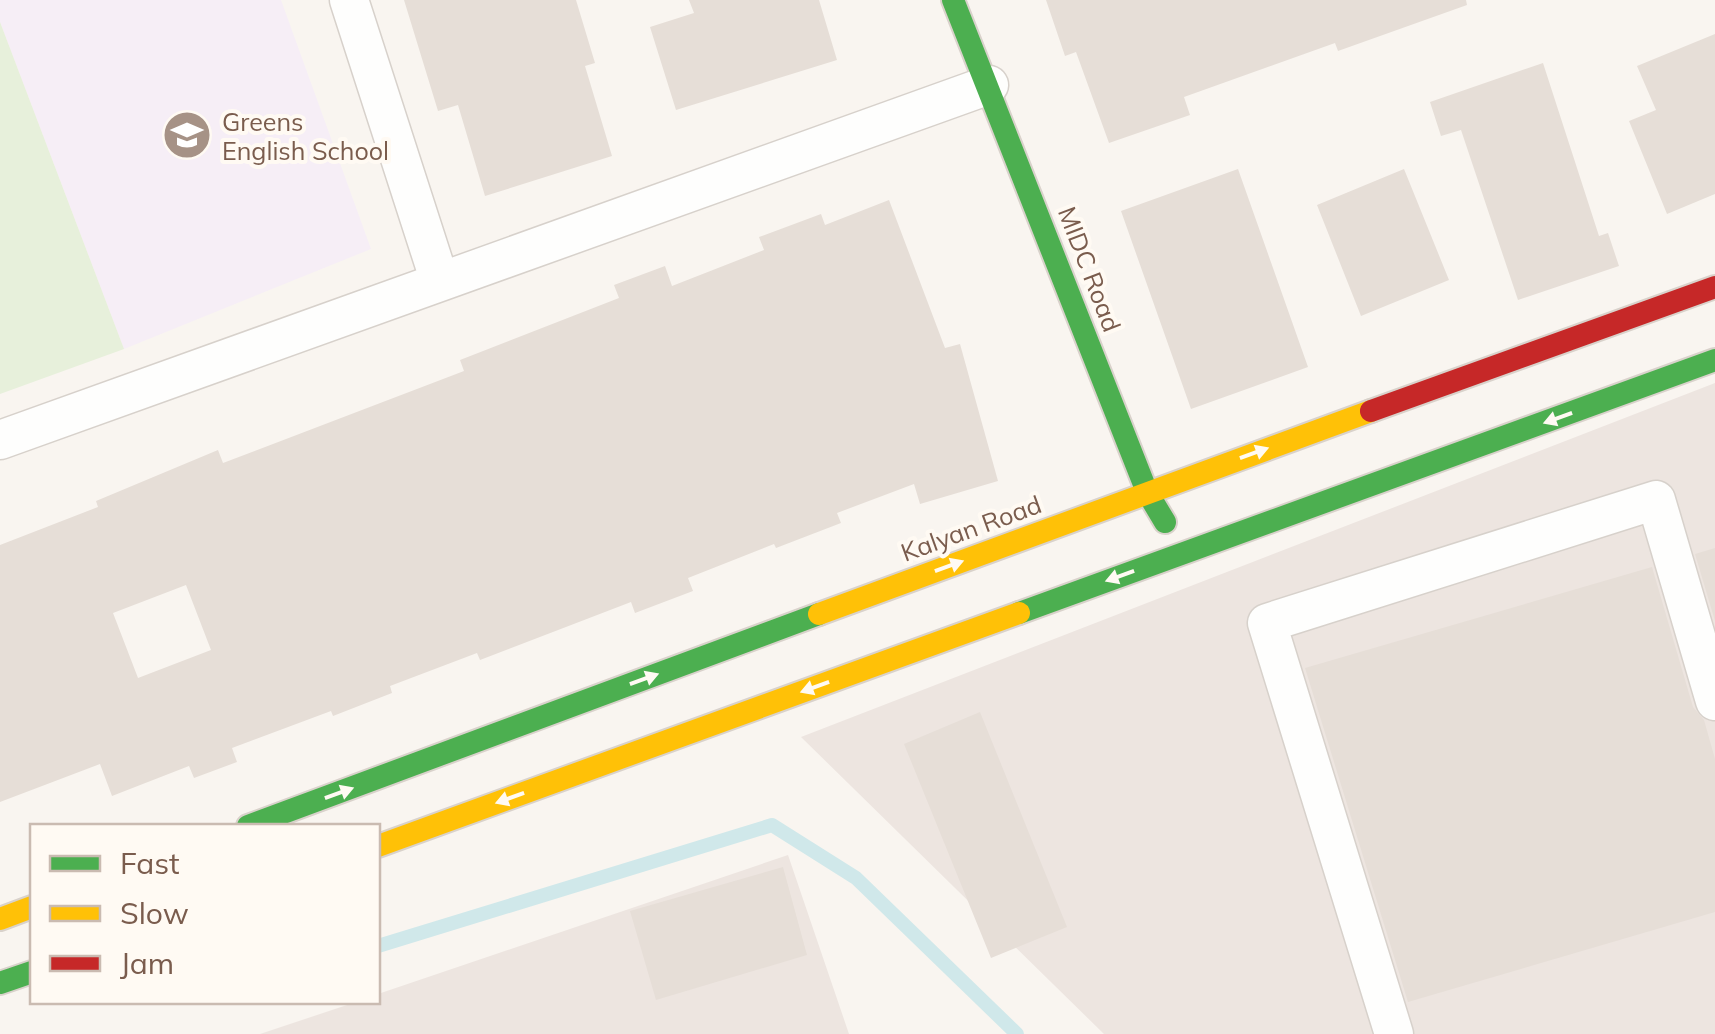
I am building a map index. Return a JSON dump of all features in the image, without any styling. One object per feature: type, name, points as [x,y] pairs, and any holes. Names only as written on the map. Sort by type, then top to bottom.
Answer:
[{"type":"main road","name":"MIDC Road","points":[[954,0],[1147,492],[1184,553]]},
{"type":"main road","name":"Kalyan Road","points":[[253,824],[1147,492],[1604,336],[1715,287]]},
{"type":"main road","points":[[380,845],[1184,553],[1619,386],[1715,360]]},
{"type":"main road","points":[[0,919],[30,908]]},
{"type":"main road","points":[[0,984],[30,973]]},
{"type":"street","points":[[348,0],[440,282]]},
{"type":"street","points":[[0,440],[990,85]]},
{"type":"street","points":[[1394,1034],[1267,622],[1656,500],[1715,700]]},
{"type":"shaded area","name":"Greens English School","points":[[0,0],[281,0],[371,249],[124,349],[0,22]]},
{"type":"shaded area","points":[[1715,383],[1715,1034],[1104,1034],[801,737]]},
{"type":"shaded area","points":[[788,855],[849,1034],[260,1034],[350,1004],[380,1004],[380,993]]},
{"type":"green space","points":[[0,22],[124,349],[0,394]]},
{"type":"building","points":[[404,0],[576,0],[595,63],[585,66],[612,156],[485,196],[458,105],[438,111]]},
{"type":"building","points":[[689,0],[819,0],[837,60],[676,110],[650,27],[694,13]]},
{"type":"building","points":[[1046,0],[1466,0],[1467,5],[1338,51],[1335,43],[1184,97],[1190,115],[1109,143],[1076,52],[1065,56]]},
{"type":"building","points":[[1715,34],[1715,194],[1667,214],[1629,121],[1656,110],[1637,66]]},
{"type":"building","points":[[1543,63],[1599,236],[1608,233],[1619,266],[1518,300],[1461,130],[1441,136],[1430,102]]},
{"type":"building","points":[[1238,169],[1308,367],[1191,409],[1121,211]]},
{"type":"building","points":[[1404,169],[1449,280],[1361,316],[1317,205]]},
{"type":"building","points":[[889,200],[945,348],[960,344],[998,481],[920,504],[914,484],[837,513],[841,523],[688,578],[693,591],[635,613],[631,602],[480,660],[477,653],[390,686],[392,693],[333,716],[331,711],[232,748],[237,762],[194,778],[189,766],[112,796],[100,764],[0,802],[0,545],[98,507],[96,501],[218,450],[223,463],[464,371],[460,360],[619,298],[614,285],[665,266],[672,286],[764,250],[759,237],[821,214],[825,225]],"holes":[[[186,585],[211,650],[138,678],[113,613]]]},
{"type":"building","points":[[1715,548],[1715,621],[1695,554]]},
{"type":"building","points":[[1652,567],[1693,707],[1704,720],[1715,759],[1715,912],[1408,1002],[1305,668]]},
{"type":"building","points":[[980,712],[1067,927],[991,958],[904,744]]},
{"type":"building","points":[[783,867],[807,955],[656,1000],[630,911]]},
{"type":"waterway","points":[[380,945],[772,825],[856,878],[1017,1034]]},
{"type":"traffic: fast","points":[[953,0],[1147,492],[1165,522]]},
{"type":"traffic: fast","points":[[1019,613],[1715,360]]},
{"type":"traffic: fast","points":[[253,824],[819,614]]},
{"type":"traffic: fast","points":[[0,983],[30,973]]},
{"type":"traffic: slow","points":[[819,614],[1371,411]]},
{"type":"traffic: slow","points":[[380,845],[1019,613]]},
{"type":"traffic: slow","points":[[0,919],[30,908]]},
{"type":"traffic: jam","points":[[1371,411],[1715,287]]},
{"type":"place","name":"Greens English School","points":[[187,135]]}]
